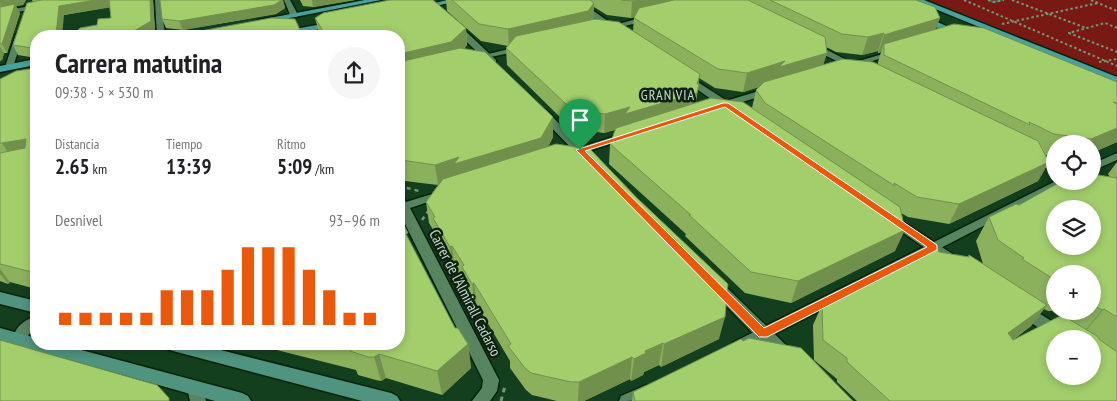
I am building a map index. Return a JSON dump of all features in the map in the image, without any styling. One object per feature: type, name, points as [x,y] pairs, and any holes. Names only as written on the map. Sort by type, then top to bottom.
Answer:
[{"type":"main road","points":[[250,23],[377,0]]},
{"type":"main road","points":[[414,9],[440,12],[447,1],[459,0]]},
{"type":"main road","points":[[917,0],[962,18],[1000,29],[1117,80]]},
{"type":"main road","points":[[314,12],[320,27]]},
{"type":"main road","points":[[912,14],[970,38]]},
{"type":"main road","points":[[279,18],[284,30]]},
{"type":"main road","points":[[938,25],[962,18]]},
{"type":"main road","points":[[314,30],[339,23]]},
{"type":"main road","points":[[984,39],[1000,29]]},
{"type":"main road","points":[[4,68],[30,63]]},
{"type":"main road","points":[[0,298],[30,306]]},
{"type":"main road","points":[[0,334],[30,342]]},
{"type":"main road","points":[[55,350],[197,394],[242,401]]},
{"type":"main road","points":[[196,350],[391,401]]},
{"type":"street","points":[[158,0],[160,30]]},
{"type":"street","points":[[287,0],[294,15]]},
{"type":"street","points":[[573,0],[607,28],[628,38]]},
{"type":"street","points":[[0,13],[26,12],[46,6]]},
{"type":"street","points":[[4,68],[26,12]]},
{"type":"street","points":[[440,12],[500,69]]},
{"type":"street","points":[[607,28],[658,16]]},
{"type":"street","points":[[940,38],[957,33]]},
{"type":"street","points":[[800,40],[847,67],[860,70]]},
{"type":"street","points":[[469,60],[525,47]]},
{"type":"street","points":[[847,67],[904,49]]},
{"type":"street","points":[[677,71],[721,106],[741,115]]},
{"type":"street","points":[[721,106],[779,88]]},
{"type":"street","points":[[533,103],[601,172]]},
{"type":"street","points":[[562,156],[635,133]]},
{"type":"street","points":[[1028,156],[1046,165]]},
{"type":"street","points":[[1101,164],[1117,156]]},
{"type":"street","points":[[729,351],[1047,190]]},
{"type":"street","points":[[405,203],[450,192]]},
{"type":"street","name":"Carrer de l'Almirall Cadarso","points":[[405,214],[491,380],[489,391],[480,401]]},
{"type":"street","points":[[885,214],[965,269]]},
{"type":"street","points":[[707,277],[797,367]]},
{"type":"street","points":[[1012,301],[1053,330]]},
{"type":"street","points":[[26,341],[21,338],[21,334],[30,324]]},
{"type":"street","points":[[627,401],[661,384]]},
{"type":"path","points":[[964,0],[1117,66]]},
{"type":"path","points":[[989,0],[998,0]]},
{"type":"path","points":[[989,0],[994,2],[1004,0]]},
{"type":"path","points":[[1012,0],[1087,28]]},
{"type":"path","points":[[1093,0],[1117,10]]},
{"type":"path","points":[[1093,0],[1117,10]]},
{"type":"path","points":[[1000,29],[1015,21],[1098,3]]},
{"type":"path","points":[[1117,28],[1104,24],[1069,33],[1117,51]]},
{"type":"path","points":[[1095,63],[1117,59]]},
{"type":"path","points":[[405,187],[426,192]]},
{"type":"path","points":[[502,401],[505,393]]},
{"type":"shaded area","points":[[928,0],[1117,0],[1117,76]]},
{"type":"building","points":[[42,0],[96,0],[59,6],[57,30],[30,30],[30,48],[13,45],[27,3]]},
{"type":"building","points":[[109,0],[150,0],[151,21],[136,30],[78,30],[97,25],[98,19],[111,18]]},
{"type":"building","points":[[160,0],[282,0],[274,5],[179,21],[162,19]]},
{"type":"building","points":[[390,0],[433,0],[466,28],[451,42],[405,53],[405,30],[322,30],[315,18],[323,13]]},
{"type":"building","points":[[452,0],[590,0],[594,3],[588,11],[508,29],[479,24]]},
{"type":"building","points":[[674,0],[748,0],[825,37],[827,53],[779,67],[785,61],[747,73],[718,69],[634,18],[639,8]]},
{"type":"building","points":[[770,0],[916,0],[935,7],[940,18],[884,35],[884,33],[868,37],[842,34]]},
{"type":"building","points":[[15,4],[2,44],[0,44],[0,7]]},
{"type":"building","points":[[271,18],[295,19],[300,30],[206,30]]},
{"type":"building","points":[[595,19],[619,22],[700,74],[697,93],[625,114],[630,107],[605,114],[576,110],[566,104],[506,48],[516,36]]},
{"type":"building","points":[[954,24],[984,28],[1117,82],[1117,103],[1113,102],[1117,104],[1117,128],[1100,135],[1054,134],[1029,122],[1030,125],[884,55],[884,44]]},
{"type":"building","points":[[460,48],[485,52],[553,117],[541,138],[454,164],[459,157],[435,165],[405,161],[405,61]]},
{"type":"building","points":[[843,59],[873,62],[1038,141],[1046,156],[1046,163],[959,204],[917,197],[894,183],[895,186],[765,103],[756,90],[764,82]]},
{"type":"building","points":[[30,69],[30,272],[0,264],[0,153],[25,148],[26,139],[0,143],[0,79],[16,71]]},
{"type":"building","points":[[711,98],[743,102],[900,207],[905,230],[798,281],[751,272],[689,215],[691,215],[610,144],[616,128]]},
{"type":"building","points":[[556,144],[590,149],[637,198],[728,284],[725,317],[579,382],[531,373],[525,368],[508,346],[511,344],[474,283],[472,284],[462,267],[464,265],[452,246],[450,247],[426,202],[443,179]]},
{"type":"building","points":[[1101,175],[1117,178],[1117,317],[1104,309],[1101,309],[1101,265],[1046,265],[1046,274],[1022,259],[1024,258],[998,240],[989,217],[1016,204],[1019,205],[1046,190],[1101,190]]},
{"type":"building","points":[[405,227],[408,233],[406,234],[455,328],[458,328],[468,344],[437,371],[379,354],[374,357],[368,357],[350,351],[405,350]]},
{"type":"building","points":[[938,249],[939,252],[969,257],[969,255],[1046,304],[1008,333],[1013,340],[1052,320],[1070,320],[1087,330],[1046,330],[1046,385],[1101,385],[1101,341],[1117,352],[1117,401],[890,401],[847,362],[847,358],[823,340],[822,305],[862,287],[860,286],[885,271],[929,250]]},
{"type":"building","points":[[749,338],[801,348],[853,401],[635,401],[633,392],[741,339],[743,341]]},
{"type":"building","points":[[0,340],[157,385],[169,398],[169,401],[0,401]]},
{"type":"waterway","points":[[989,0],[993,2],[1001,0]]},
{"type":"district","name":"GRAN VIA","points":[[668,95]]},
{"type":"route","points":[[725,104],[934,247],[763,334],[580,150],[725,104]]}]
